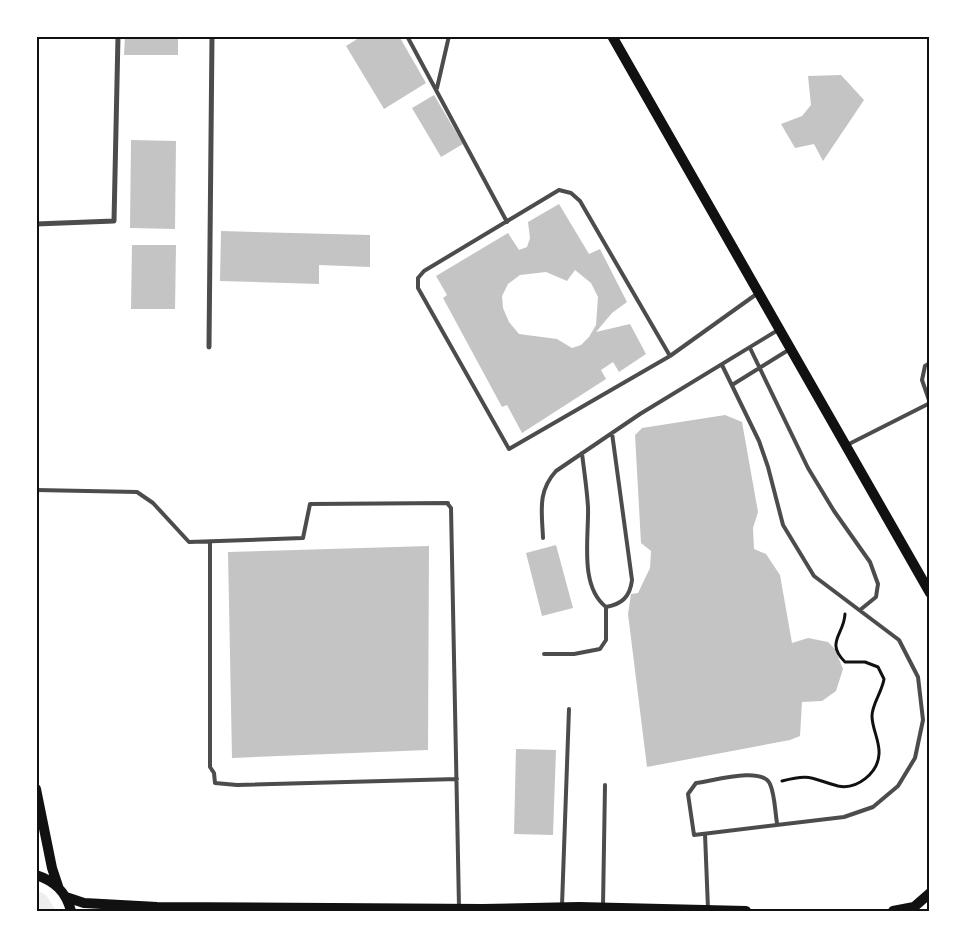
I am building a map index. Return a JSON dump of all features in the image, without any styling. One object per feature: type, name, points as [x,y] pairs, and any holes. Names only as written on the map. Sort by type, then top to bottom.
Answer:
[{"type":"main road","points":[[612,36],[930,593]]},
{"type":"main road","points":[[36,789],[52,868],[58,886]]},
{"type":"main road","points":[[36,875],[47,878],[58,886],[66,896],[71,911]]},
{"type":"main road","points":[[894,911],[914,907],[930,893]]},
{"type":"main road","points":[[66,896],[84,903],[157,907],[603,908],[746,911]]},
{"type":"street","points":[[36,224],[114,222],[118,36]]},
{"type":"street","points":[[209,347],[212,36]]},
{"type":"lane","points":[[407,36],[437,88],[506,222]]},
{"type":"lane","points":[[437,88],[449,36]]},
{"type":"lane","points":[[670,356],[580,201],[571,193],[559,190],[424,271],[418,278],[418,288],[509,449],[670,356],[758,293]]},
{"type":"lane","points":[[543,538],[542,494],[546,482],[556,471],[612,432],[780,329]]},
{"type":"lane","points":[[750,348],[817,482],[870,562],[878,584],[876,597],[860,610]]},
{"type":"lane","points":[[732,385],[790,349]]},
{"type":"lane","points":[[846,446],[930,403],[922,380],[925,366],[930,363]]},
{"type":"lane","points":[[722,365],[759,441],[768,467],[783,525],[814,576],[899,640],[918,677],[923,720],[915,758],[898,786],[873,807],[844,817],[777,823],[706,834],[694,834],[688,794],[696,784],[754,774],[764,776],[770,784],[777,823]]},
{"type":"lane","points":[[606,607],[625,600],[631,591],[632,580],[612,432]]},
{"type":"lane","points":[[582,453],[588,507],[591,583],[597,601],[606,607]]},
{"type":"lane","points":[[36,490],[137,492],[153,503],[189,542],[303,538],[310,504],[445,503],[451,508],[459,909]]},
{"type":"lane","points":[[210,542],[210,767],[214,773],[215,783],[237,785],[457,780]]},
{"type":"lane","points":[[544,654],[574,654],[600,649],[606,640],[606,607]]},
{"type":"lane","points":[[562,908],[569,708]]},
{"type":"lane","points":[[603,908],[605,785]]},
{"type":"lane","points":[[706,834],[708,910]]},
{"type":"path","points":[[770,784],[796,777],[810,777],[839,786],[852,786],[863,781],[874,769],[879,756],[872,714],[884,680],[878,667],[865,662],[845,662],[835,648],[836,639],[845,617],[842,596]]},
{"type":"shaded area","points":[[36,890],[46,895],[56,911],[36,911]]},
{"type":"building","points":[[125,36],[178,36],[178,55],[124,55]]},
{"type":"building","points":[[362,36],[399,36],[426,83],[384,109],[346,46]]},
{"type":"building","points":[[841,75],[864,100],[823,161],[814,144],[795,148],[781,124],[802,116],[811,105],[808,76]]},
{"type":"building","points":[[434,95],[463,144],[441,157],[412,108]]},
{"type":"building","points":[[131,140],[176,141],[175,229],[130,228]]},
{"type":"building","points":[[559,204],[589,254],[600,249],[627,302],[612,313],[596,332],[630,324],[646,354],[619,372],[613,362],[601,370],[606,379],[522,433],[507,405],[502,407],[443,298],[447,295],[436,276],[508,233],[519,250],[527,247],[530,238],[528,222]],"holes":[[[575,270],[591,283],[598,297],[596,325],[589,337],[581,345],[572,348],[557,339],[519,334],[509,322],[503,308],[502,296],[508,284],[520,275],[546,272],[567,281]]]},
{"type":"building","points":[[221,231],[370,235],[370,267],[319,265],[319,284],[220,281]]},
{"type":"building","points":[[132,245],[176,245],[175,309],[131,309]]},
{"type":"building","points":[[725,415],[742,422],[758,512],[753,528],[754,549],[766,554],[780,575],[792,643],[808,638],[828,642],[835,649],[843,669],[836,691],[822,701],[802,702],[800,736],[790,740],[647,767],[628,614],[631,594],[638,593],[650,568],[651,551],[641,543],[635,435],[642,428]]},
{"type":"building","points":[[556,545],[573,608],[542,616],[526,553]]},
{"type":"building","points":[[429,546],[428,750],[232,758],[228,552]]},
{"type":"building","points":[[516,749],[556,750],[553,835],[514,834]]}]
